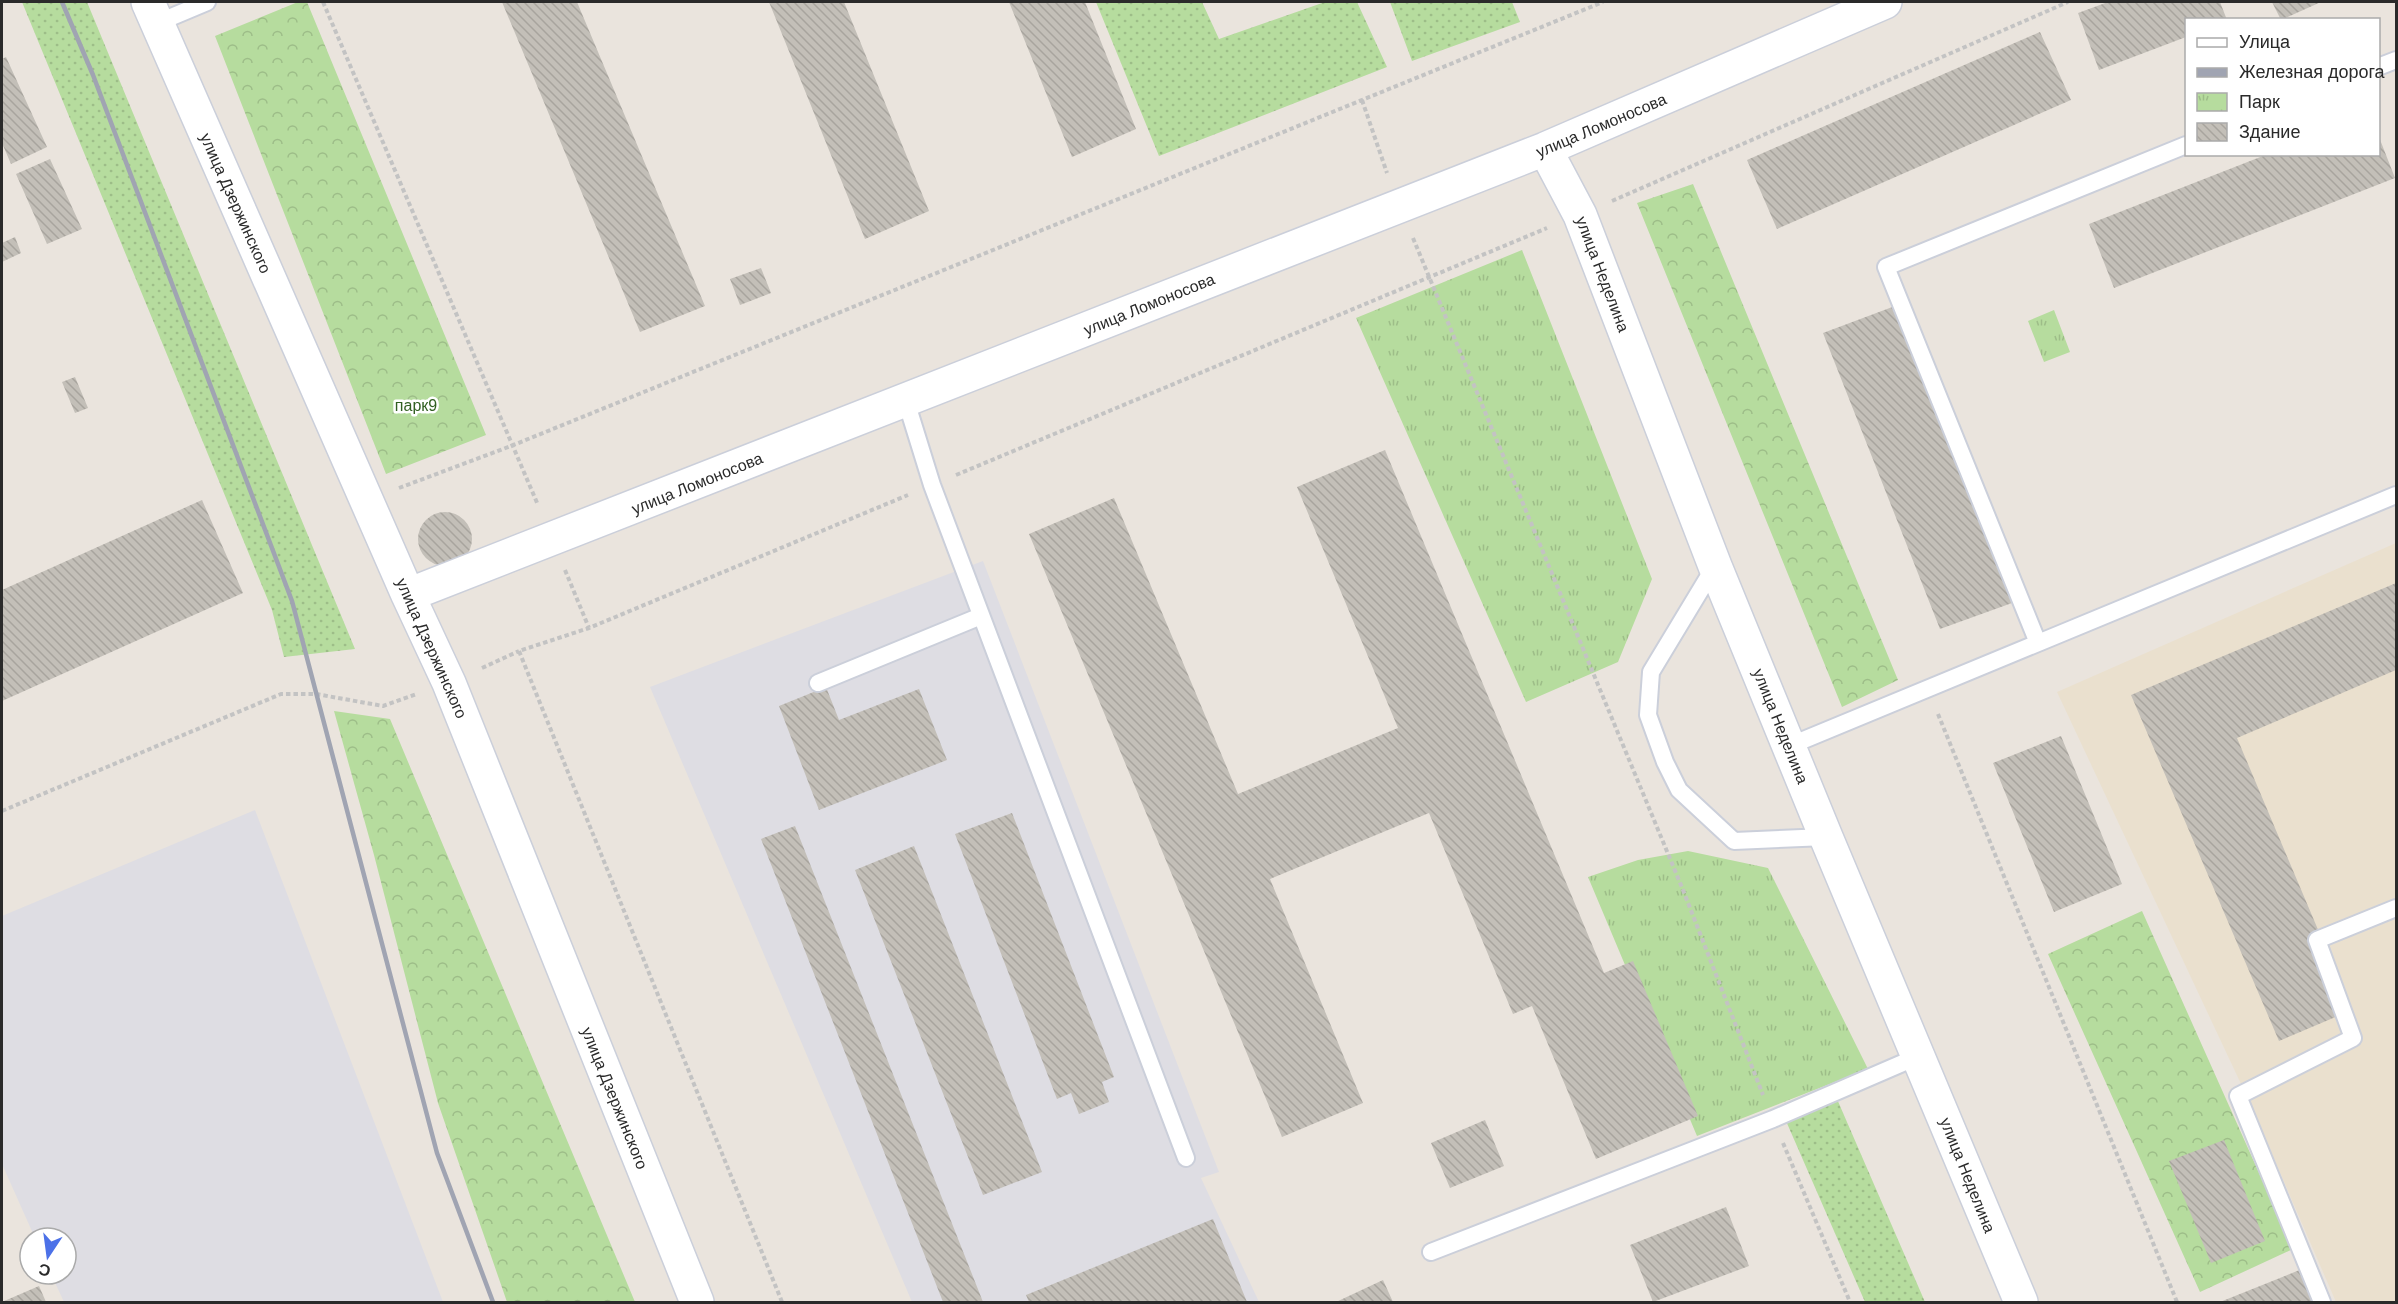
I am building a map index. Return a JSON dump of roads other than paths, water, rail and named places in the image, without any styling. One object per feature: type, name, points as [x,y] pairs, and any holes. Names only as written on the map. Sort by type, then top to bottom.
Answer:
[{"type":"street","name":"улица Ломоносова","points":[[408,595],[1545,149],[1885,2]]},
{"type":"street","name":"улица Дзержинского","points":[[153,12],[408,595],[449,683],[697,1302]]},
{"type":"street","name":"улица Неделина","points":[[1545,149],[1580,215],[1715,566],[2021,1302]]},
{"type":"lane","points":[[153,12],[207,2]]},
{"type":"lane","points":[[2380,67],[2397,60]]},
{"type":"lane","points":[[2038,643],[1886,267],[2185,146]]},
{"type":"lane","points":[[906,401],[932,485],[1186,1158]]},
{"type":"lane","points":[[1789,746],[2397,495]]},
{"type":"lane","points":[[1715,566],[1651,672],[1648,715],[1665,762],[1679,790],[1734,841],[1826,837]]},
{"type":"lane","points":[[818,683],[981,616]]},
{"type":"lane","points":[[2322,1302],[2238,1096],[2354,1038],[2317,940],[2397,908]]},
{"type":"lane","points":[[1431,1252],[1773,1119],[1919,1056]]},
{"type":"railway","points":[[62,2],[93,75],[292,601],[437,1153],[493,1302]]},
{"type":"park label","name":"парк9","points":[[416,405]]}]
